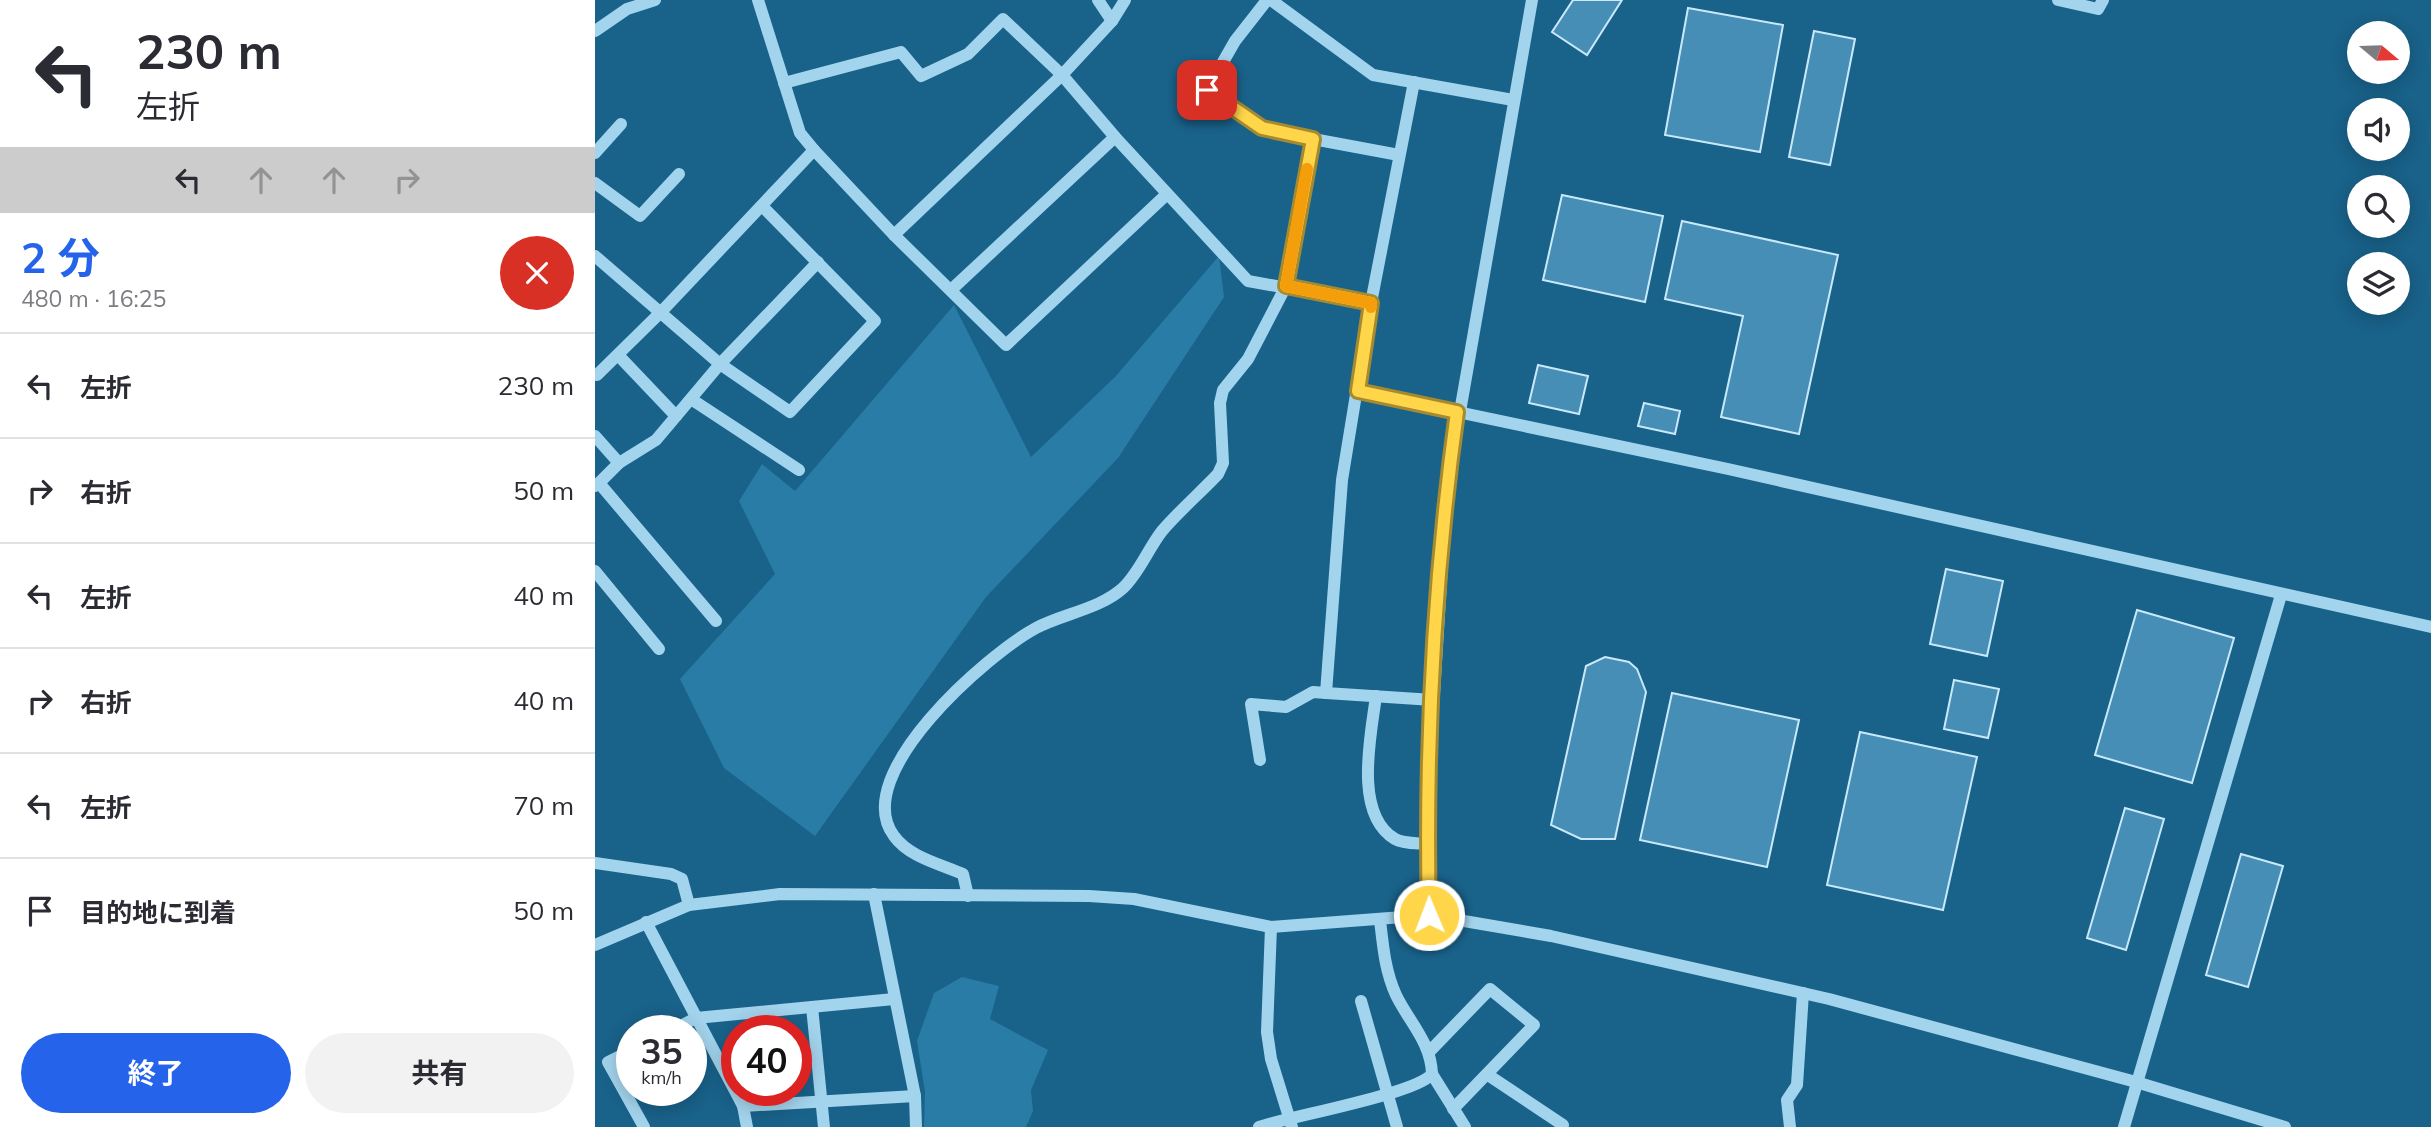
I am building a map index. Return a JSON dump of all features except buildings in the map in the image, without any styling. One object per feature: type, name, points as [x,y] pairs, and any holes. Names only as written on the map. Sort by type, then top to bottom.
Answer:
[{"type":"street","points":[[595,32],[627,9],[655,0]]},
{"type":"street","points":[[758,0],[800,133],[894,235],[1006,345],[1167,194]]},
{"type":"street","points":[[1098,0],[1112,21]]},
{"type":"street","points":[[894,235],[1062,75],[1112,21],[1125,0]]},
{"type":"street","points":[[1399,155],[1262,128],[1207,90],[1235,41],[1269,0],[1373,75],[1513,100]]},
{"type":"street","points":[[1429,915],[1427,844],[1433,700],[1447,486],[1457,412],[1532,0]]},
{"type":"street","points":[[2058,0],[2098,9],[2103,0]]},
{"type":"street","points":[[784,83],[901,52],[921,76],[968,54],[1003,19],[1062,75],[1115,137],[1248,281],[1371,303]]},
{"type":"street","points":[[1326,693],[1342,480],[1371,303],[1415,82]]},
{"type":"street","points":[[595,153],[621,124]]},
{"type":"street","points":[[951,290],[1115,137]]},
{"type":"street","points":[[968,896],[963,874],[914,854],[893,836],[885,817],[885,800],[890,780],[932,714],[959,685],[1037,627],[1103,600],[1122,588],[1162,531],[1218,474],[1223,463],[1220,404],[1223,390],[1248,359],[1286,286],[1313,139]]},
{"type":"street","points":[[597,375],[663,311],[814,150]]},
{"type":"street","points":[[595,183],[640,216],[679,174]]},
{"type":"street","points":[[595,256],[663,311],[720,364],[790,412],[875,321],[762,206]]},
{"type":"street","points":[[716,621],[597,485],[619,463],[656,440],[720,364],[818,262]]},
{"type":"street","points":[[618,355],[676,415]]},
{"type":"street","points":[[1358,391],[1741,472],[2431,627]]},
{"type":"street","points":[[691,399],[799,470]]},
{"type":"street","points":[[595,436],[619,463]]},
{"type":"street","points":[[595,570],[659,649]]},
{"type":"street","points":[[2124,1127],[2281,595]]},
{"type":"street","points":[[1260,760],[1251,704],[1286,707],[1313,692],[1433,700]]},
{"type":"street","points":[[1376,696],[1366,780],[1378,821],[1396,840],[1427,844]]},
{"type":"street","points":[[595,863],[671,874],[682,880],[689,905]]},
{"type":"street","points":[[595,945],[689,905],[780,894],[1134,899],[1271,927],[1429,915],[1634,953],[1803,993],[2136,1082],[2285,1127]]},
{"type":"street","points":[[874,894],[915,1096],[916,1127]]},
{"type":"street","points":[[1380,920],[1386,968],[1397,997],[1429,1052],[1432,1074],[1465,1127]]},
{"type":"street","points":[[646,922],[694,1015]]},
{"type":"street","points":[[1271,927],[1267,1032],[1271,1059],[1291,1122]]},
{"type":"street","points":[[1429,1052],[1490,989],[1534,1025],[1453,1109]]},
{"type":"street","points":[[1790,1127],[1787,1100],[1797,1085],[1803,993]]},
{"type":"street","points":[[707,1017],[894,999]]},
{"type":"street","points":[[1361,1001],[1397,1127]]},
{"type":"street","points":[[812,1007],[824,1127]]},
{"type":"street","points":[[707,1039],[721,1065]]},
{"type":"street","points":[[616,1058],[608,1062],[616,1076]]},
{"type":"street","points":[[1259,1127],[1291,1122],[1387,1094],[1426,1081],[1432,1074]]},
{"type":"street","points":[[1488,1075],[1563,1125],[1561,1127]]},
{"type":"street","points":[[812,1103],[915,1096]]},
{"type":"street","points":[[632,1106],[644,1127]]},
{"type":"street","points":[[743,1106],[747,1127]]},
{"type":"shaded area","points":[[1219,256],[1224,297],[1118,458],[986,597],[815,836],[724,768],[680,679],[775,574],[739,501],[762,464],[795,491],[954,305],[1031,457],[1115,377]]},
{"type":"shaded area","points":[[962,977],[999,986],[990,1019],[1048,1050],[1031,1090],[1033,1111],[1026,1127],[924,1127],[925,1092],[917,1041],[934,993]]},
{"type":"slow traffic","points":[[1307,169],[1286,286],[1371,303],[1371,307]]},
{"type":"route","points":[[1207,90],[1262,128],[1313,139],[1286,286],[1371,303],[1358,391],[1457,412],[1447,486],[1427,807],[1429,915]]}]
